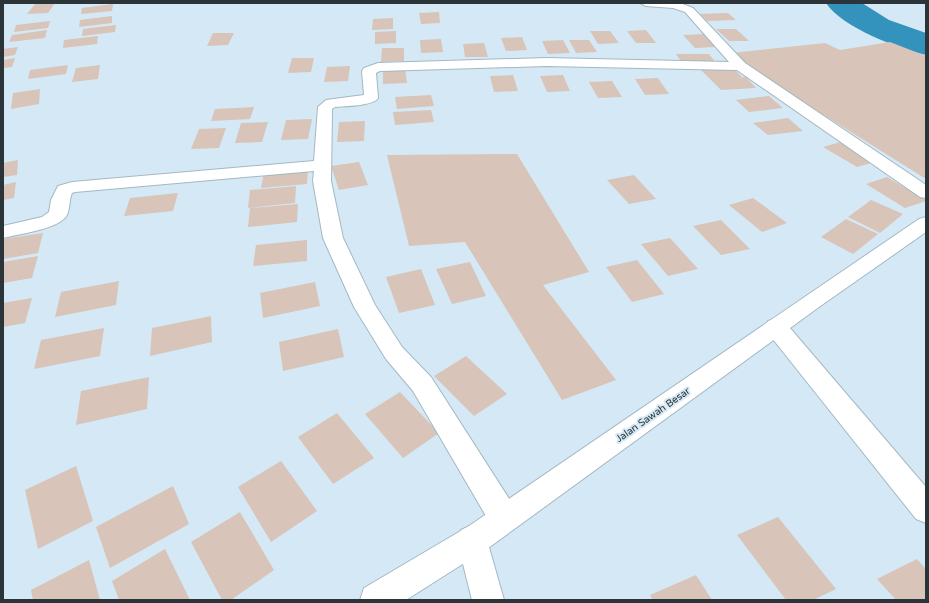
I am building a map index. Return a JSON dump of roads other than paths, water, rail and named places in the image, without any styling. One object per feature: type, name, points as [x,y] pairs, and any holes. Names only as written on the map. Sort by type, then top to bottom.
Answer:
[{"type":"street","points":[[646,3],[675,5],[689,10],[740,66],[926,193]]},
{"type":"street","points":[[504,518],[422,384],[394,353],[365,307],[334,238],[322,181],[325,106],[330,103],[369,100],[371,98],[369,71],[374,68],[546,62],[740,66]]},
{"type":"street","points":[[3,232],[49,221],[58,214],[60,200],[64,190],[72,187],[323,165]]},
{"type":"street","name":"Jalan Sawah Besar","points":[[376,600],[472,540],[926,223]]},
{"type":"street","points":[[776,327],[926,509]]},
{"type":"street","points":[[472,540],[488,600]]},
{"type":"waterway","points":[[841,3],[877,27],[926,45]]}]
